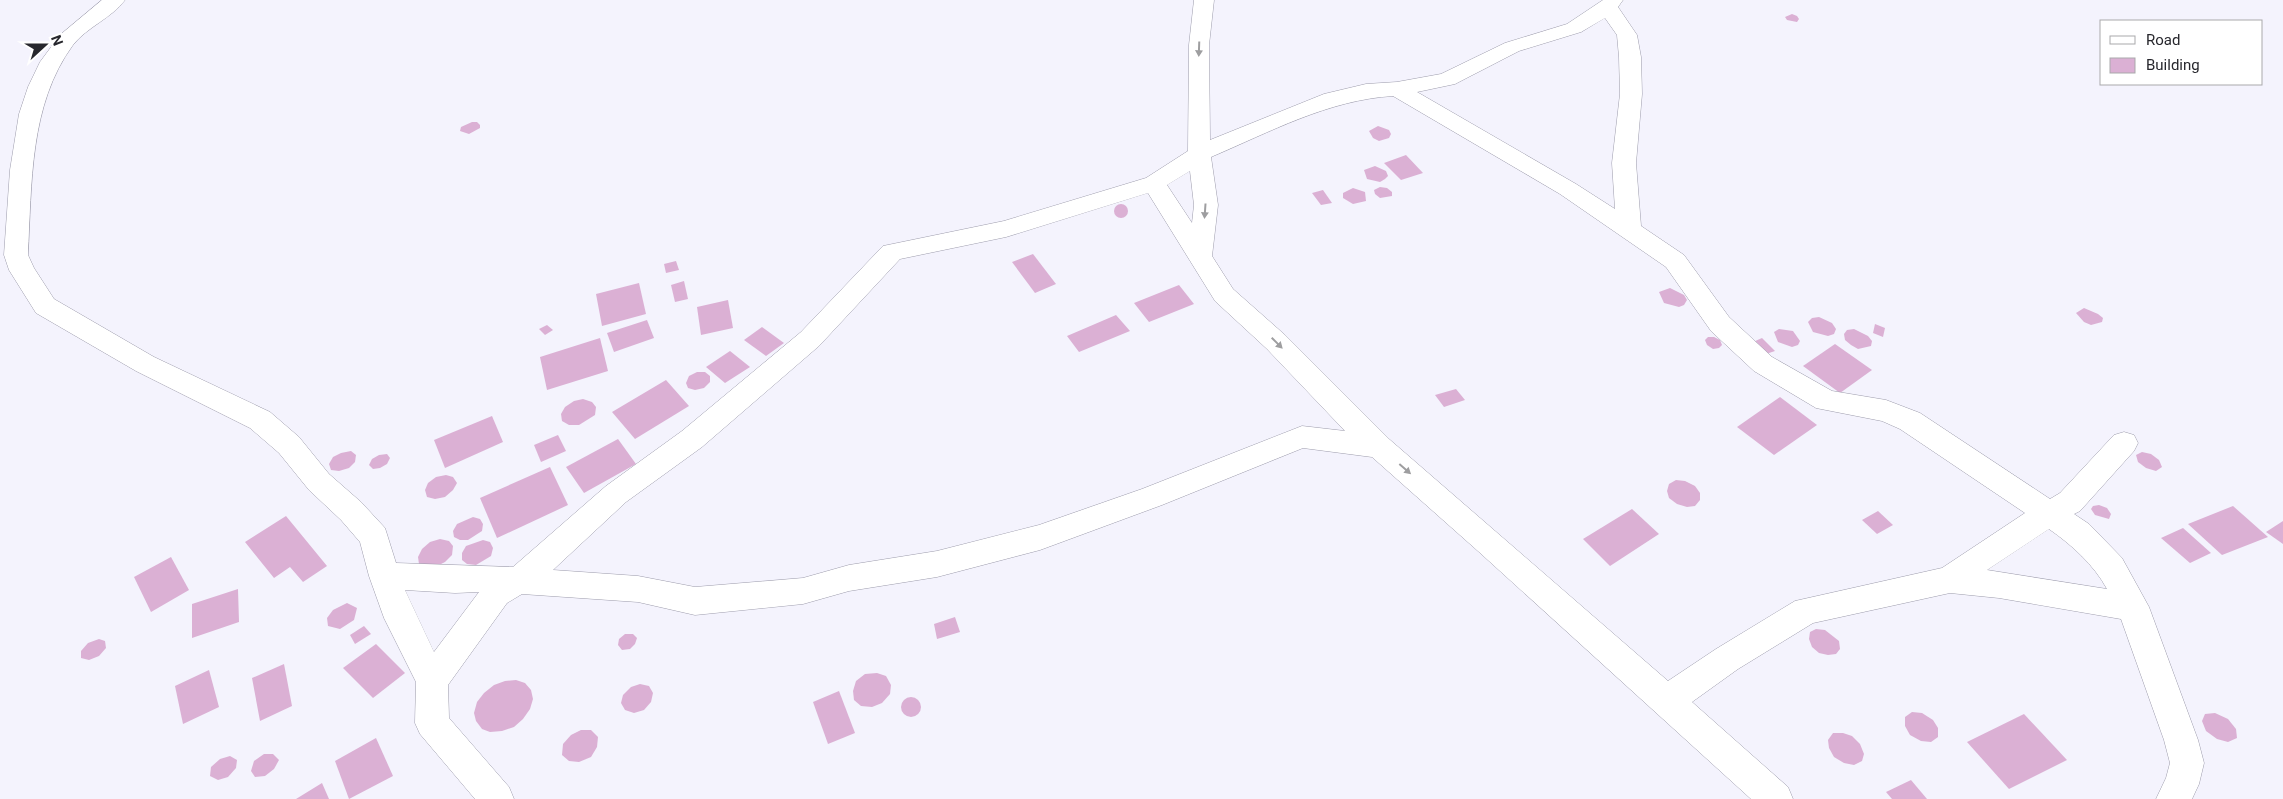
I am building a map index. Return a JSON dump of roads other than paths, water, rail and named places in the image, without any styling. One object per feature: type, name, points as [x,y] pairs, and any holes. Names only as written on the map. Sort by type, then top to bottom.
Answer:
[{"type":"street","points":[[114,0],[68,38],[45,70],[23,144],[8,254],[22,270],[45,306],[145,364],[260,420],[289,445],[319,482],[351,511],[374,537],[384,576],[400,618],[432,681],[432,723],[497,799]]},
{"type":"street","points":[[1200,256],[1206,205],[1199,154],[1199,45],[1204,0]]},
{"type":"street","points":[[432,681],[496,593],[520,580],[616,494],[692,438],[810,339],[892,252],[1006,228],[1154,184],[1199,154],[1332,99],[1366,90],[1397,89],[1447,79],[1512,47],[1574,28],[1611,3],[1627,35],[1630,57],[1631,94],[1624,163],[1629,230]]},
{"type":"street","points":[[1397,89],[1539,172],[1675,261],[1720,324],[1763,364],[1826,401],[1886,411],[1910,421],[2078,533],[2111,567],[2133,607],[2182,740],[2187,763],[2182,784],[2173,799]]},
{"type":"street","points":[[1154,184],[1224,295],[1276,342],[1379,447],[1776,799]]},
{"type":"street","points":[[384,576],[520,580],[638,589],[695,601],[803,591],[849,578],[937,564],[1040,537],[1152,497],[1302,436],[1379,447]]},
{"type":"street","points":[[1950,580],[2018,532],[2070,502],[2124,443]]},
{"type":"street","points":[[1667,701],[1727,659],[1806,611],[1950,580],[1999,585],[2133,607]]}]
